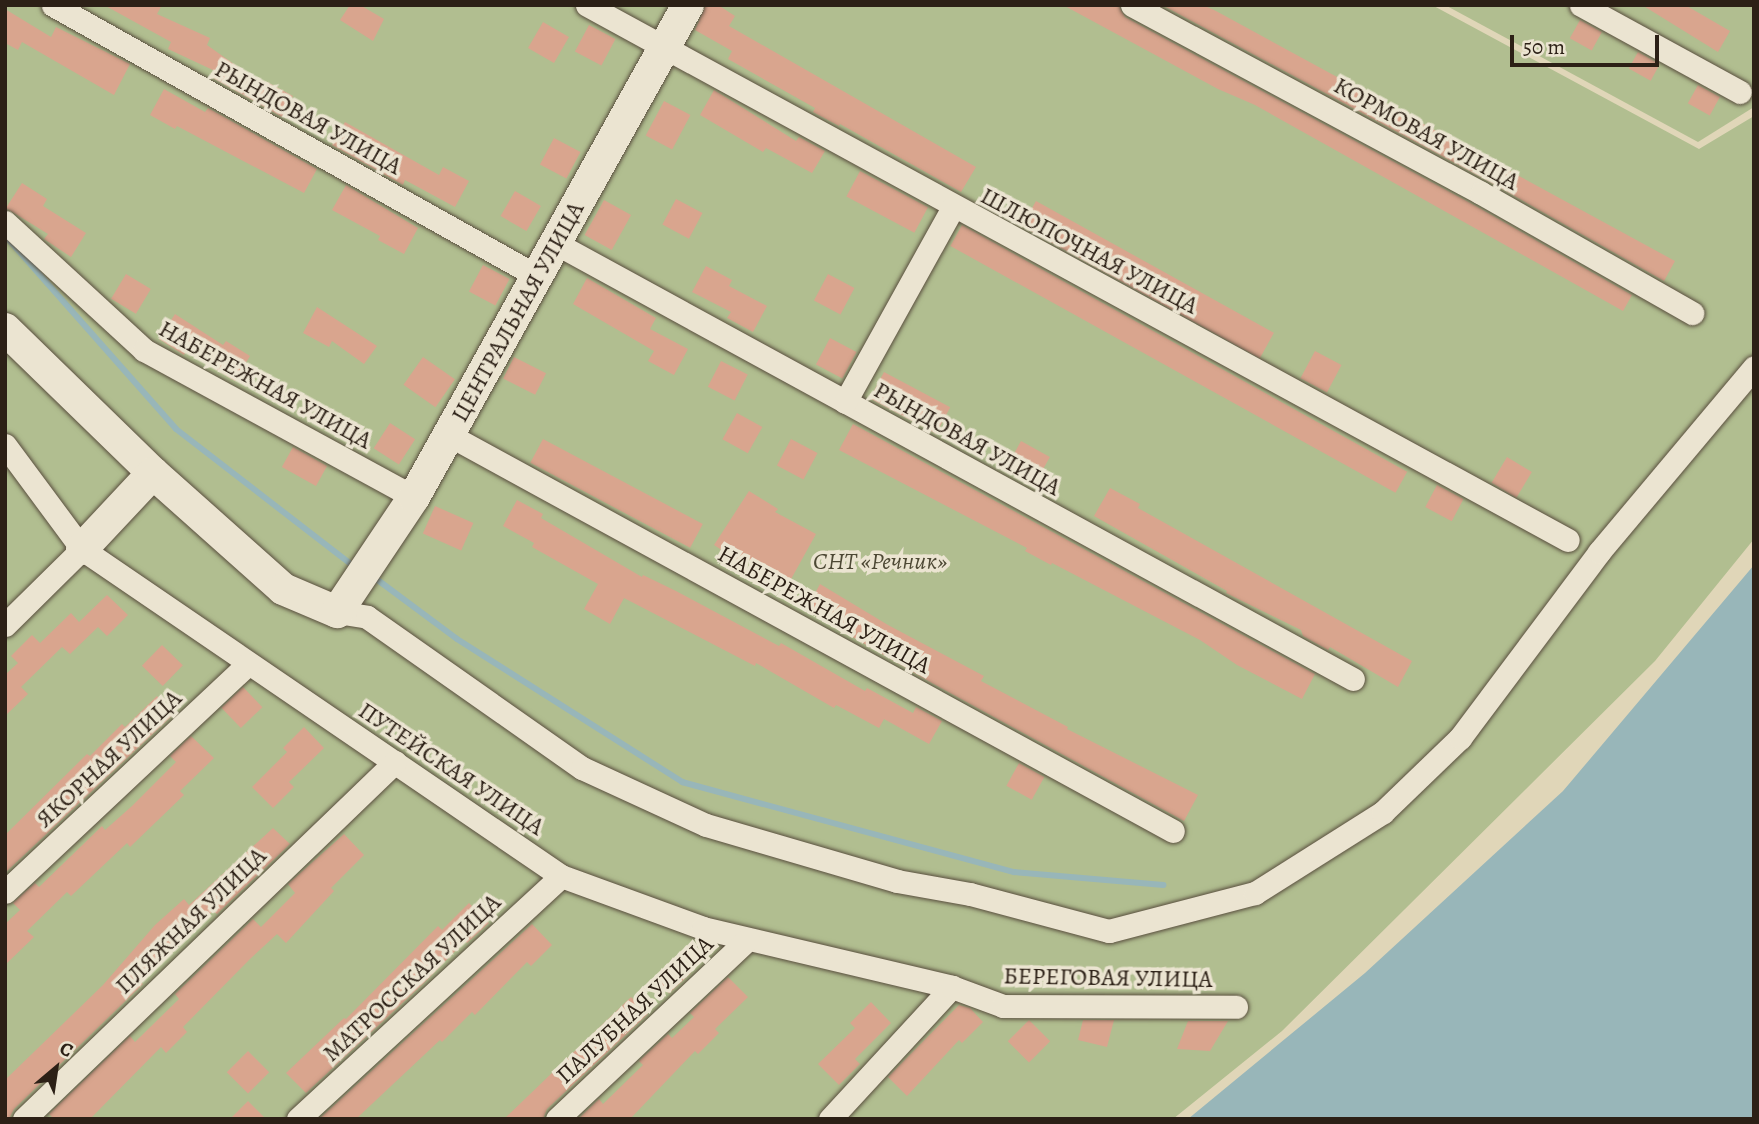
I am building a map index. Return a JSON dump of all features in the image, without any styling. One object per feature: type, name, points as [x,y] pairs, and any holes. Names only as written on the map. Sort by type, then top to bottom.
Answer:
[{"type":"street","name":"РЫНДОВАЯ УЛИЦА","points":[[53,5],[537,276]]},
{"type":"street","name":"ШЛЮПОЧНАЯ УЛИЦА","points":[[587,5],[953,207],[1568,540]]},
{"type":"street","name":"ЦЕНТРАЛЬНАЯ УЛИЦА","points":[[337,612],[414,497],[688,5]]},
{"type":"street","name":"КОРМОВАЯ УЛИЦА","points":[[1132,5],[1481,193],[1692,313]]},
{"type":"street","points":[[1581,5],[1740,92]]},
{"type":"street","points":[[845,402],[953,207]]},
{"type":"street","name":"НАБЕРЕЖНАЯ УЛИЦА","points":[[5,222],[144,349],[414,497]]},
{"type":"street","name":"РЫНДОВАЯ УЛИЦА","points":[[557,244],[1353,679]]},
{"type":"street","points":[[5,329],[153,473],[283,589],[337,612],[367,617],[582,768],[706,825],[897,881],[970,894],[1109,932],[1255,893],[1383,812],[1460,738],[1599,552],[1754,367]]},
{"type":"street","name":"НАБЕРЕЖНАЯ УЛИЦА","points":[[449,435],[1173,831]]},
{"type":"street","name":"ПУТЕЙСКАЯ УЛИЦА","points":[[5,445],[82,549],[561,876],[703,928],[952,987]]},
{"type":"street","points":[[5,625],[82,549],[153,473]]},
{"type":"street","name":"ЯКОРНАЯ УЛИЦА","points":[[5,892],[248,664]]},
{"type":"street","name":"ПЛЯЖНАЯ УЛИЦА","points":[[24,1119],[394,762]]},
{"type":"street","name":"МАТРОССКАЯ УЛИЦА","points":[[298,1119],[561,876]]},
{"type":"street","name":"ПАЛУБНАЯ УЛИЦА","points":[[558,1119],[748,939]]},
{"type":"street","points":[[830,1119],[952,987]]},
{"type":"street","name":"БЕРЕГОВАЯ УЛИЦА","points":[[952,987],[1003,1006],[1236,1007]]},
{"type":"green space","name":"СНТ «Речник»","points":[[5,5],[1432,5],[1699,149],[1754,116],[1754,539],[1655,661],[1282,1031],[1173,1119],[5,1119]]},
{"type":"green space","points":[[1445,5],[1754,5],[1754,107],[1698,142]]},
{"type":"water","points":[[1754,565],[1754,1119],[1188,1119],[1365,973],[1563,791]]},
{"type":"building","points":[[104,5],[162,5],[157,14],[210,38],[207,45],[265,86],[267,82],[293,96],[282,117],[211,77],[215,71],[168,49],[171,42]]},
{"type":"building","points":[[350,5],[360,5],[384,19],[373,41],[340,20]]},
{"type":"building","points":[[706,5],[718,5],[735,16],[729,26],[976,167],[961,192],[840,124],[839,126],[813,112],[815,108],[728,59],[732,51],[695,30]]},
{"type":"building","points":[[1063,5],[1118,5],[1125,17],[1474,205],[1632,295],[1623,311],[1255,105],[1218,89]]},
{"type":"building","points":[[1162,5],[1203,5],[1216,11],[1675,261],[1664,281],[1488,181]]},
{"type":"building","points":[[1642,5],[1685,5],[1730,31],[1718,52]]},
{"type":"building","points":[[5,9],[51,37],[56,27],[130,64],[114,95],[22,42],[18,50],[5,43]]},
{"type":"building","points":[[1580,20],[1602,32],[1592,50],[1570,38]]},
{"type":"building","points":[[543,22],[569,37],[554,63],[528,48]]},
{"type":"building","points":[[589,25],[615,39],[601,66],[575,51]]},
{"type":"building","points":[[1638,52],[1660,64],[1651,81],[1629,69]]},
{"type":"building","points":[[1698,85],[1720,97],[1710,115],[1688,103]]},
{"type":"building","points":[[164,89],[205,112],[208,108],[317,169],[304,193],[177,126],[175,129],[150,115]]},
{"type":"building","points":[[714,90],[796,141],[799,137],[825,151],[812,173],[766,148],[763,152],[700,115]]},
{"type":"building","points":[[664,101],[690,115],[672,150],[646,135]]},
{"type":"building","points":[[345,122],[439,175],[443,167],[469,181],[455,207],[405,180],[403,185],[332,145]]},
{"type":"building","points":[[554,138],[580,152],[566,179],[540,164]]},
{"type":"building","points":[[860,171],[928,207],[914,233],[846,197]]},
{"type":"building","points":[[22,183],[47,199],[43,206],[86,233],[71,257],[44,239],[48,234],[6,208]]},
{"type":"building","points":[[346,185],[418,228],[404,254],[378,240],[380,236],[332,210]]},
{"type":"building","points":[[515,191],[541,206],[526,231],[500,216]]},
{"type":"building","points":[[676,199],[702,213],[689,239],[662,225]]},
{"type":"building","points":[[604,200],[631,215],[612,250],[585,235]]},
{"type":"building","points":[[1036,201],[1274,333],[1260,358],[1022,226]]},
{"type":"building","points":[[962,225],[1407,472],[1396,493],[950,246]]},
{"type":"building","points":[[483,265],[509,279],[495,306],[469,291]]},
{"type":"building","points":[[706,266],[732,280],[729,286],[767,306],[753,332],[727,318],[731,312],[692,292]]},
{"type":"building","points":[[126,274],[151,289],[136,314],[111,299]]},
{"type":"building","points":[[828,274],[854,288],[840,315],[814,300]]},
{"type":"building","points":[[587,278],[656,318],[650,329],[688,349],[674,375],[648,361],[654,351],[573,304]]},
{"type":"building","points":[[317,307],[377,346],[364,364],[332,341],[329,347],[303,333]]},
{"type":"building","points":[[175,314],[223,345],[226,341],[250,356],[235,381],[186,351],[184,355],[159,339]]},
{"type":"building","points":[[830,338],[856,352],[842,379],[816,364]]},
{"type":"building","points":[[1315,351],[1341,365],[1327,392],[1300,378]]},
{"type":"building","points":[[423,357],[455,379],[435,407],[403,385]]},
{"type":"building","points":[[514,357],[546,373],[535,395],[503,378]]},
{"type":"building","points":[[721,361],[748,375],[735,400],[708,387]]},
{"type":"building","points":[[884,372],[950,407],[936,434],[870,398]]},
{"type":"building","points":[[737,413],[762,427],[748,453],[722,439]]},
{"type":"building","points":[[390,423],[415,439],[399,464],[374,448]]},
{"type":"building","points":[[853,424],[1315,674],[1302,699],[1237,665],[1200,640],[1052,563],[1051,565],[1025,551],[1027,548],[839,450]]},
{"type":"building","points":[[543,439],[703,524],[690,548],[530,463]]},
{"type":"building","points":[[791,439],[817,453],[803,480],[777,465]]},
{"type":"building","points":[[1021,441],[1050,457],[1034,486],[1005,470]]},
{"type":"building","points":[[293,447],[327,466],[316,486],[282,467]]},
{"type":"building","points":[[1507,457],[1532,472],[1516,498],[1492,483]]},
{"type":"building","points":[[1437,485],[1463,499],[1452,521],[1425,507]]},
{"type":"building","points":[[1110,488],[1140,504],[1138,508],[1412,661],[1398,687],[1330,647],[1328,650],[1303,636],[1301,630],[1226,593],[1227,591],[1094,516]]},
{"type":"building","points":[[749,491],[778,509],[775,512],[816,534],[790,581],[747,558],[743,564],[714,545]]},
{"type":"building","points":[[517,500],[543,514],[541,518],[642,577],[643,575],[676,591],[779,646],[781,643],[865,691],[867,688],[913,713],[916,707],[942,721],[929,744],[884,719],[879,728],[836,705],[834,708],[756,663],[755,666],[624,598],[610,624],[584,609],[598,584],[532,547],[534,543],[503,526]]},
{"type":"building","points":[[435,506],[473,523],[461,550],[423,533]]},
{"type":"building","points":[[820,584],[888,625],[984,676],[981,681],[1068,727],[1067,729],[1198,795],[1184,821],[930,682],[806,610]]},
{"type":"building","points":[[107,595],[128,615],[107,636],[98,627],[70,654],[62,647],[21,687],[28,694],[5,716],[5,671],[7,673],[18,663],[11,656],[32,635],[40,643],[71,613],[79,622]]},
{"type":"building","points":[[162,645],[183,665],[163,686],[142,666]]},
{"type":"building","points":[[243,687],[262,707],[241,728],[221,708]]},
{"type":"building","points":[[157,696],[174,714],[5,873],[5,835],[87,754],[90,756],[122,724],[125,727]]},
{"type":"building","points":[[304,727],[324,748],[289,782],[294,787],[273,808],[252,787],[287,752],[283,748]]},
{"type":"building","points":[[191,736],[214,758],[180,791],[184,795],[130,847],[127,843],[71,896],[67,892],[27,931],[34,937],[5,965],[5,924],[20,910],[13,903],[35,883],[39,887],[102,826],[105,830],[132,806],[176,762],[170,756]]},
{"type":"building","points":[[1019,763],[1044,777],[1032,800],[1006,786]]},
{"type":"building","points":[[273,828],[290,844],[217,914],[213,911],[182,939],[140,981],[143,984],[14,1109],[9,1119],[5,1119],[5,1080],[103,985],[155,925],[184,899],[189,905]]},
{"type":"building","points":[[344,834],[364,855],[331,888],[334,891],[286,943],[277,934],[183,1027],[187,1032],[166,1053],[161,1047],[90,1119],[54,1119],[49,1114],[130,1036],[135,1042],[179,999],[175,994],[253,919],[261,927],[295,893],[288,884]]},
{"type":"building","points":[[469,903],[489,923],[467,943],[465,941],[306,1093],[286,1073],[346,1019],[438,926],[442,930]]},
{"type":"building","points":[[532,924],[552,945],[531,966],[527,962],[475,1015],[472,1012],[356,1119],[319,1119]]},
{"type":"building","points":[[676,957],[691,973],[669,994],[654,977]]},
{"type":"building","points":[[728,977],[748,997],[715,1029],[719,1033],[698,1054],[695,1051],[630,1119],[578,1119],[599,1099],[603,1104],[643,1065],[639,1061],[668,1034],[672,1038],[694,1017],[690,1013]]},
{"type":"building","points":[[631,997],[648,1014],[547,1109],[543,1119],[504,1119]]},
{"type":"building","points":[[871,1002],[891,1023],[855,1059],[860,1064],[839,1085],[818,1064],[855,1028],[850,1023]]},
{"type":"building","points":[[959,1005],[970,1008],[983,1022],[962,1043],[959,1040],[907,1096],[888,1077]]},
{"type":"building","points":[[1029,1020],[1050,1041],[1029,1062],[1008,1041]]},
{"type":"building","points":[[1083,1020],[1114,1020],[1107,1047],[1078,1040]]},
{"type":"building","points":[[1188,1021],[1228,1021],[1210,1051],[1177,1049]]},
{"type":"building","points":[[248,1051],[269,1072],[248,1093],[227,1072]]},
{"type":"building","points":[[248,1101],[266,1119],[230,1119]]},
{"type":"waterway","points":[[9,240],[176,429],[353,566]]},
{"type":"waterway","points":[[375,578],[457,639],[682,782],[1014,872],[1163,885]]}]
